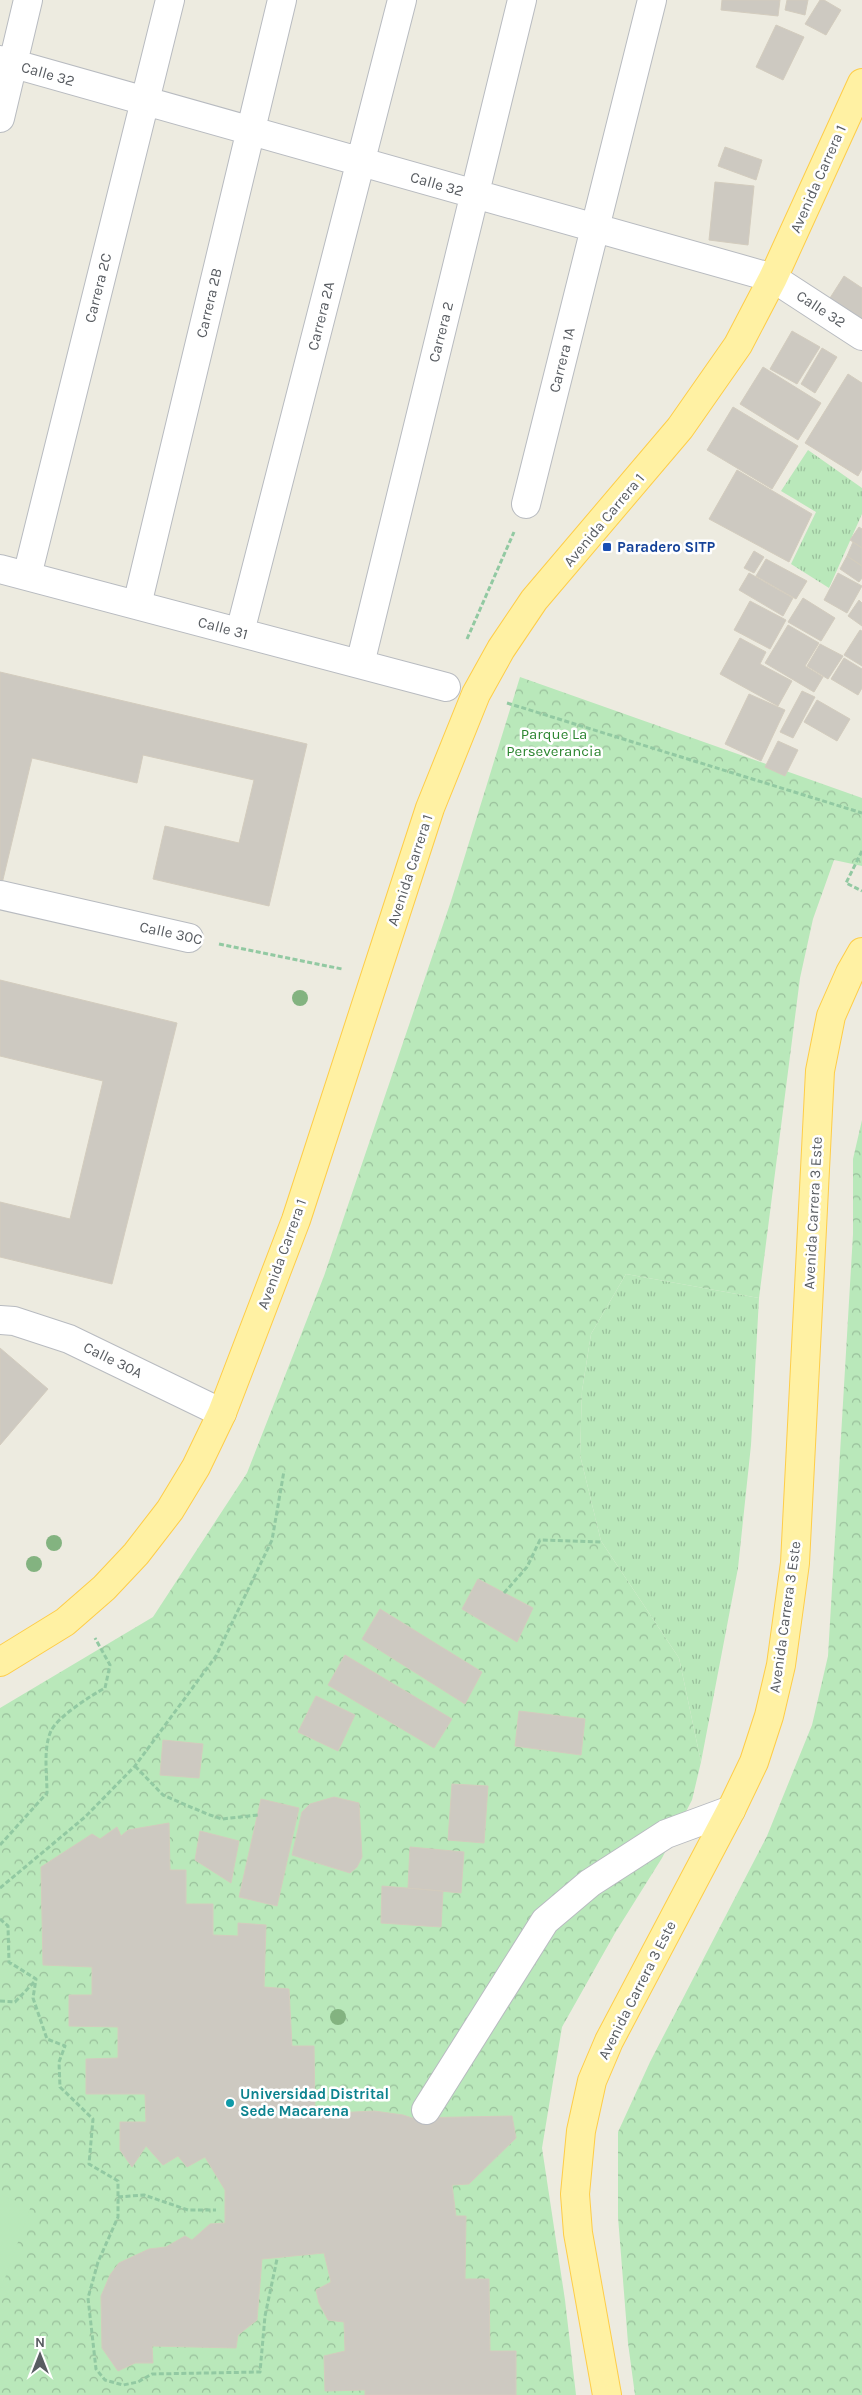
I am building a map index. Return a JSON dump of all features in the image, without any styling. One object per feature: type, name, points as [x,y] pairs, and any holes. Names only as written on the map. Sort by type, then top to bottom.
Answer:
[{"type":"main road","name":"Avenida Carrera 1","points":[[0,1662],[65,1622],[104,1588],[136,1554],[170,1510],[196,1467],[222,1413],[296,1220],[430,808],[476,694],[501,649],[534,600],[564,568],[680,428],[738,345],[773,278],[862,83]]},
{"type":"main road","name":"Avenida Carrera 3 Este","points":[[607,2395],[578,2233],[575,2194],[581,2131],[592,2081],[609,2041],[731,1810],[754,1762],[769,1716],[781,1665],[795,1563],[820,1071],[831,1016],[850,973],[862,952]]},
{"type":"street","points":[[0,118],[6,62],[28,0]]},
{"type":"street","name":"Carrera 2C","points":[[27,576],[170,0]]},
{"type":"street","name":"Carrera 2B","points":[[137,605],[282,0]]},
{"type":"street","name":"Carrera 2A","points":[[240,632],[402,0]]},
{"type":"street","name":"Carrera 2","points":[[360,664],[522,0]]},
{"type":"street","name":"Carrera 1A","points":[[526,504],[652,0]]},
{"type":"street","name":"Calle 32","points":[[6,62],[773,278],[862,336]]},
{"type":"street","name":"Calle 31","points":[[0,569],[446,686]]},
{"type":"street","name":"Calle 30C","points":[[0,895],[189,938]]},
{"type":"street","name":"Calle 30A","points":[[0,1320],[14,1321],[69,1339],[222,1413]]},
{"type":"street","points":[[426,2110],[545,1921],[590,1883],[666,1834],[731,1810]]},
{"type":"path","points":[[466,641],[526,504]]},
{"type":"path","points":[[503,702],[862,813]]},
{"type":"path","points":[[862,851],[846,883],[862,891]]},
{"type":"path","name":"Calle 30C","points":[[189,938],[342,969]]},
{"type":"path","points":[[0,1888],[85,1817],[135,1766],[221,1648],[272,1540],[284,1471]]},
{"type":"path","points":[[504,1593],[527,1567],[540,1540],[601,1542]]},
{"type":"path","points":[[0,1845],[47,1792],[47,1749],[51,1730],[83,1699],[105,1688],[110,1665],[101,1648]]},
{"type":"path","points":[[135,1766],[163,1795],[207,1814],[222,1819],[258,1816]]},
{"type":"path","points":[[0,1919],[8,1926],[10,1962],[36,1979]]},
{"type":"path","points":[[0,2001],[15,2002],[36,1979]]},
{"type":"path","points":[[36,1979],[33,1998],[47,2039],[65,2046],[59,2062],[60,2086],[93,2119],[89,2164],[118,2181],[118,2217],[98,2262],[88,2298],[96,2369],[105,2380],[123,2385],[138,2382],[152,2374],[260,2372],[265,2316],[277,2259]]},
{"type":"path","points":[[118,2197],[144,2195],[188,2210],[216,2210]]},
{"type":"green space","points":[[808,450],[862,488],[862,514],[829,588],[791,564],[816,512],[781,491]]},
{"type":"green space","name":"Parque La Perseverancia","points":[[520,677],[862,798],[862,866],[834,860],[813,919],[800,978],[759,1298],[626,1274],[591,1334],[582,1391],[580,1455],[601,1541],[679,1658],[701,1762],[692,1800],[662,1858],[615,1933],[562,2027],[542,2148],[565,2300],[576,2395],[0,2395],[0,1708],[153,1617],[247,1473],[324,1276],[451,901]]},
{"type":"green space","points":[[862,1120],[862,2395],[635,2395],[628,2343],[618,2217],[618,2132],[650,2062],[767,1836],[812,1725],[828,1656],[853,1234],[853,1159]]},
{"type":"green space","points":[[626,1274],[759,1298],[751,1445],[738,1568],[701,1762],[679,1658],[601,1541],[580,1455],[582,1391],[591,1334]]},
{"type":"green space","points":[[0,2195],[31,2206],[0,2292]]},
{"type":"building","points":[[722,0],[780,0],[778,16],[721,10]]},
{"type":"building","points":[[787,0],[808,0],[805,15],[785,10]]},
{"type":"building","points":[[820,0],[824,0],[841,10],[826,35],[805,24]]},
{"type":"building","points":[[776,25],[804,37],[783,80],[756,67]]},
{"type":"building","points":[[725,147],[762,160],[756,180],[718,166]]},
{"type":"building","points":[[715,182],[754,186],[748,245],[709,240]]},
{"type":"building","points":[[844,276],[862,288],[862,319],[830,298]]},
{"type":"building","points":[[792,331],[820,347],[797,384],[770,369]]},
{"type":"building","points":[[822,348],[837,357],[815,393],[801,384]]},
{"type":"building","points":[[763,367],[821,403],[798,440],[740,404]]},
{"type":"building","points":[[848,374],[862,383],[862,469],[858,476],[805,443]]},
{"type":"building","points":[[733,407],[798,446],[772,489],[707,450]]},
{"type":"building","points":[[737,470],[812,514],[789,562],[709,519]]},
{"type":"building","points":[[859,527],[862,529],[862,548],[850,540]]},
{"type":"building","points":[[853,542],[862,548],[862,566],[847,556]]},
{"type":"building","points":[[754,551],[764,557],[754,573],[744,568]]},
{"type":"building","points":[[847,556],[862,566],[862,578],[859,582],[840,569]]},
{"type":"building","points":[[766,559],[807,581],[796,599],[756,576]]},
{"type":"building","points":[[749,573],[793,598],[783,616],[739,590]]},
{"type":"building","points":[[838,573],[862,586],[847,613],[824,600]]},
{"type":"building","points":[[803,598],[835,618],[821,641],[788,622]]},
{"type":"building","points":[[859,600],[862,603],[862,626],[848,616]]},
{"type":"building","points":[[750,601],[786,620],[770,649],[734,630]]},
{"type":"building","points":[[788,625],[819,643],[805,666],[823,677],[814,692],[765,663]]},
{"type":"building","points":[[860,630],[862,631],[862,666],[844,655]]},
{"type":"building","points":[[740,638],[766,652],[760,664],[792,681],[778,706],[720,674]]},
{"type":"building","points":[[820,644],[843,656],[828,679],[807,666]]},
{"type":"building","points":[[844,658],[862,669],[862,688],[858,695],[831,679]]},
{"type":"building","points":[[0,672],[307,744],[269,906],[153,879],[165,826],[239,843],[254,780],[143,755],[137,783],[32,758],[0,892]]},
{"type":"building","points":[[802,691],[815,697],[793,738],[780,732]]},
{"type":"building","points":[[749,694],[785,710],[761,761],[725,744]]},
{"type":"building","points":[[817,700],[850,719],[837,741],[804,722]]},
{"type":"building","points":[[778,741],[798,750],[785,776],[765,767]]},
{"type":"building","points":[[0,980],[177,1023],[112,1284],[0,1257],[0,1202],[70,1219],[103,1081],[0,1056]]},
{"type":"building","points":[[0,1348],[48,1389],[0,1445]]},
{"type":"building","points":[[478,1579],[533,1608],[517,1642],[462,1609]]},
{"type":"building","points":[[380,1609],[482,1672],[465,1704],[362,1639]]},
{"type":"building","points":[[345,1655],[452,1719],[434,1748],[328,1685]]},
{"type":"building","points":[[316,1696],[355,1715],[338,1751],[298,1732]]},
{"type":"building","points":[[519,1711],[585,1719],[581,1755],[515,1746]]},
{"type":"building","points":[[163,1740],[203,1744],[199,1778],[160,1775]]},
{"type":"building","points":[[452,1784],[488,1786],[484,1843],[448,1840]]},
{"type":"building","points":[[334,1797],[359,1803],[362,1857],[357,1867],[350,1873],[292,1855],[302,1812],[310,1804]]},
{"type":"building","points":[[261,1799],[299,1808],[277,1906],[239,1897]]},
{"type":"building","name":"Universidad Distrital Sede Macarena","points":[[169,1823],[170,1870],[186,1870],[186,1904],[213,1904],[213,1935],[238,1936],[238,1923],[266,1925],[264,1987],[289,1989],[292,2046],[314,2046],[315,2114],[374,2111],[412,2118],[512,2116],[516,2138],[469,2184],[452,2185],[456,2216],[466,2216],[465,2279],[489,2279],[490,2351],[516,2351],[516,2395],[365,2395],[365,2390],[325,2391],[324,2356],[345,2351],[344,2322],[328,2320],[319,2303],[316,2290],[331,2282],[324,2253],[262,2259],[257,2320],[238,2335],[236,2348],[152,2346],[153,2363],[135,2363],[118,2371],[102,2348],[101,2296],[110,2275],[119,2263],[149,2249],[166,2247],[185,2236],[192,2240],[210,2224],[225,2223],[225,2190],[205,2157],[187,2167],[178,2156],[163,2165],[146,2146],[132,2167],[120,2150],[120,2122],[146,2122],[145,2094],[86,2094],[86,2059],[118,2058],[118,2027],[69,2026],[69,1995],[92,1995],[92,1967],[43,1965],[41,1867],[92,1834],[100,1839],[117,1827],[121,1836],[128,1830]]},
{"type":"building","points":[[200,1831],[239,1841],[231,1883],[195,1860]]},
{"type":"building","points":[[410,1847],[464,1852],[461,1893],[408,1888]]},
{"type":"building","points":[[382,1886],[443,1891],[441,1927],[381,1923]]},
{"type":"place","name":"Paradero SITP","points":[[607,547]]},
{"type":"place","name":"Universidad Distrital Sede Macarena","points":[[230,2103]]}]
